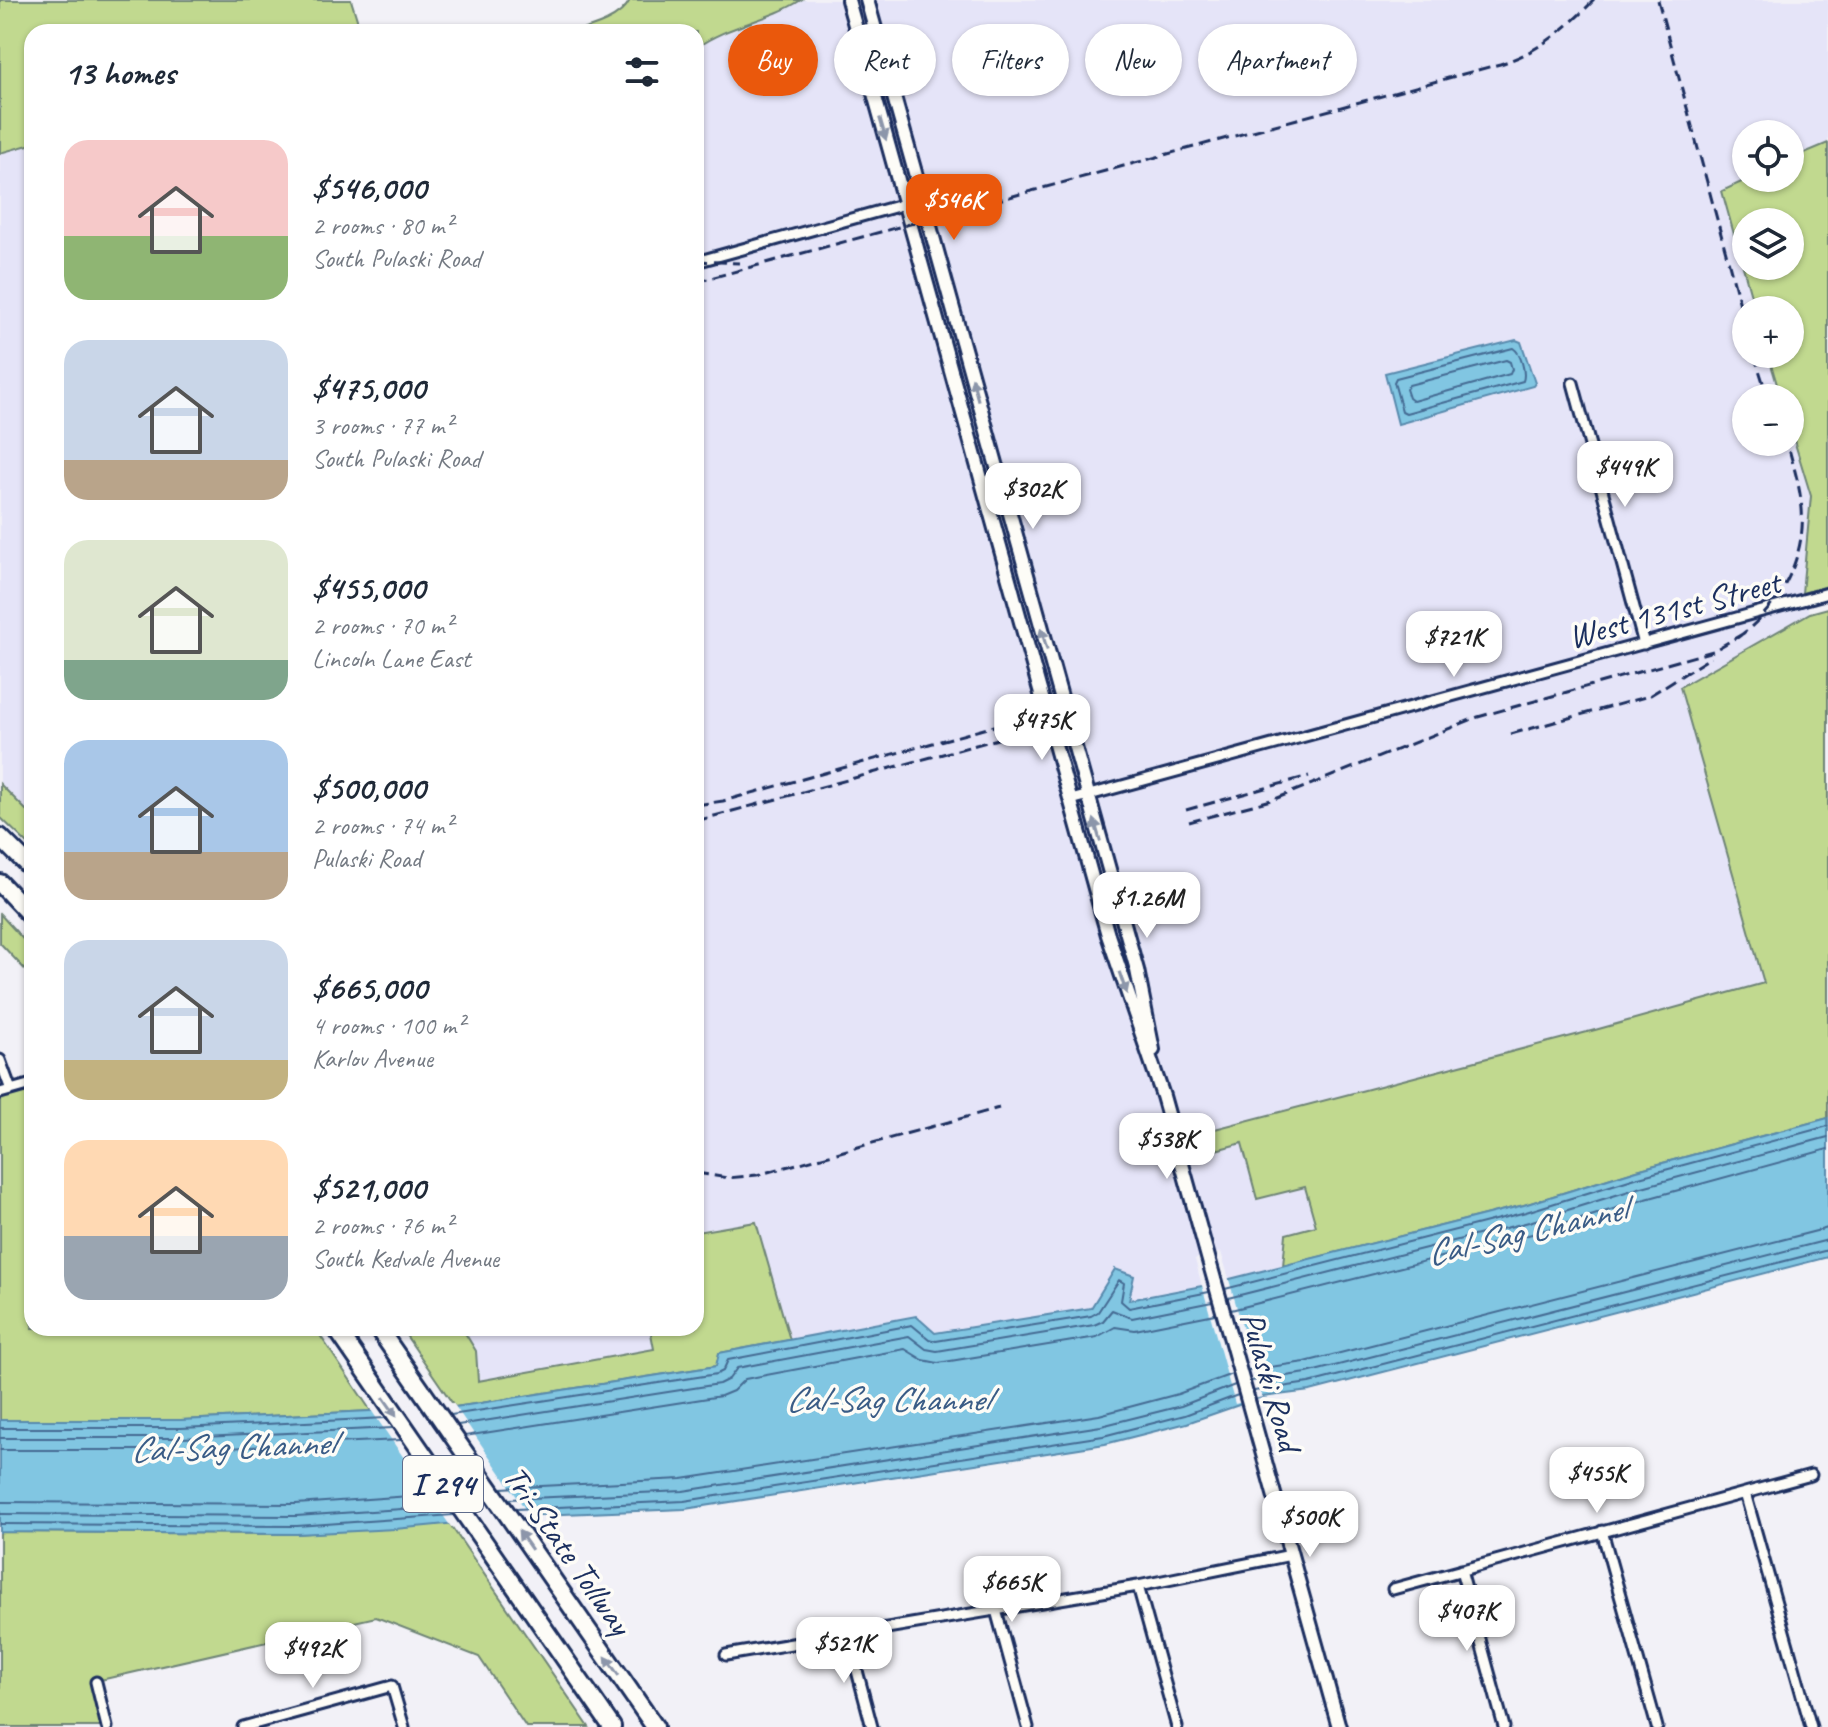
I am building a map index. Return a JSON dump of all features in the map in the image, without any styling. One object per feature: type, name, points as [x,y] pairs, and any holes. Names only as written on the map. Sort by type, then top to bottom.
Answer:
[{"type":"highway","points":[[0,837],[24,861]]},
{"type":"highway","points":[[0,883],[24,908]]},
{"type":"highway","name":"Tri-State Tollway","points":[[341,1336],[612,1727]]},
{"type":"highway","name":"Tri-State Tollway","points":[[383,1336],[655,1727]]},
{"type":"main road","name":"Pulaski Road","points":[[848,0],[1119,973],[1163,1096]]},
{"type":"main road","name":"Pulaski Road","points":[[867,0],[1137,970],[1163,1096],[1339,1727]]},
{"type":"street","points":[[704,260],[923,199]]},
{"type":"street","points":[[1573,383],[1644,644]]},
{"type":"street","name":"West 131st Street","points":[[1071,800],[1828,593]]},
{"type":"street","points":[[0,1060],[11,1090]]},
{"type":"street","points":[[0,1093],[24,1086]]},
{"type":"street","points":[[1393,1589],[1811,1475]]},
{"type":"street","points":[[1745,1493],[1811,1727]]},
{"type":"street","points":[[1602,1531],[1657,1727]]},
{"type":"street","points":[[726,1655],[1138,1586],[1291,1555]]},
{"type":"street","points":[[1461,1570],[1504,1727]]},
{"type":"street","points":[[1138,1586],[1177,1727]]},
{"type":"street","points":[[996,1610],[1028,1727]]},
{"type":"street","points":[[847,1633],[872,1727]]},
{"type":"street","points":[[96,1682],[107,1727]]},
{"type":"street","points":[[249,1726],[392,1686],[404,1727]]},
{"type":"shaded area","points":[[801,0],[1828,0],[1828,143],[1804,153],[1804,120],[1732,120],[1732,187],[1722,192],[1732,228],[1732,280],[1747,280],[1751,296],[1732,296],[1732,368],[1772,368],[1777,384],[1732,384],[1732,456],[1799,456],[1811,496],[1802,593],[1810,613],[1681,688],[1764,983],[1595,1030],[1194,1156],[1242,1142],[1305,1187],[1316,1226],[1286,1234],[1283,1266],[1229,1279],[1221,1252],[1195,1259],[1202,1286],[1128,1300],[1115,1269],[1091,1308],[934,1333],[916,1316],[720,1353],[717,1366],[479,1404],[476,1351],[467,1336],[704,1336],[704,42],[728,32],[728,96],[818,96],[818,24],[751,24]]},
{"type":"shaded area","points":[[24,146],[24,808],[0,784],[0,153]]},
{"type":"green space","points":[[0,0],[351,0],[358,24],[24,24],[24,146],[0,153]]},
{"type":"green space","points":[[630,0],[801,0],[747,24],[728,24],[728,31],[704,43],[704,24],[600,24],[620,12]]},
{"type":"green space","points":[[1828,143],[1828,586],[1802,593],[1811,496],[1799,456],[1804,456],[1804,384],[1777,384],[1772,368],[1804,368],[1804,296],[1751,296],[1747,280],[1804,280],[1804,208],[1732,208],[1732,227],[1722,191],[1732,186],[1732,192],[1804,192],[1804,153]]},
{"type":"green space","points":[[1828,608],[1828,1118],[1637,1170],[1524,1205],[1283,1266],[1286,1234],[1316,1226],[1305,1187],[1257,1199],[1242,1143],[1193,1156],[1188,1136],[1764,983],[1680,687],[1810,613]]},
{"type":"green space","points":[[0,784],[24,808],[24,840],[0,817]]},
{"type":"green space","points":[[0,914],[24,940],[24,968],[0,943]]},
{"type":"green space","points":[[24,1092],[24,1336],[320,1336],[371,1411],[181,1420],[0,1420],[0,1099]]},
{"type":"green space","points":[[756,1222],[790,1340],[719,1353],[717,1366],[455,1407],[406,1336],[467,1336],[476,1351],[478,1381],[654,1349],[652,1336],[704,1336],[704,1231]]},
{"type":"green space","points":[[449,1523],[589,1727],[526,1727],[479,1657],[376,1617],[96,1681],[104,1727],[0,1727],[0,1532],[297,1534]]},
{"type":"water","points":[[1516,340],[1521,342],[1535,383],[1533,386],[1398,424],[1385,373]]},
{"type":"water","name":"Cal-Sag Channel","points":[[1828,1118],[1828,1257],[1310,1391],[1262,1397],[1187,1423],[1105,1444],[685,1509],[539,1515],[395,1529],[297,1534],[0,1532],[0,1420],[181,1420],[455,1407],[716,1366],[719,1353],[916,1316],[935,1333],[1091,1308],[1115,1269],[1134,1276],[1129,1300],[1202,1286],[1524,1205],[1637,1170]]},
{"type":"pier","points":[[1228,1276],[1262,1397],[1235,1404],[1201,1282]]},
{"type":"pier","points":[[453,1403],[532,1519],[451,1527],[369,1407]]},
{"type":"railway","points":[[704,280],[1500,64],[1527,53],[1551,38],[1594,0]]},
{"type":"railway","points":[[1658,0],[1738,296]]},
{"type":"railway","points":[[704,261],[740,263]]},
{"type":"railway","points":[[1758,368],[1764,384]]},
{"type":"railway","points":[[1737,638],[1777,598],[1794,565],[1802,528],[1802,509],[1791,456]]},
{"type":"railway","points":[[1189,822],[1275,799],[1478,717],[1713,651],[1744,633]]},
{"type":"railway","points":[[1511,734],[1649,696],[1711,657]]},
{"type":"railway","points":[[704,804],[1009,722]]},
{"type":"railway","points":[[704,819],[1020,733]]},
{"type":"railway","points":[[1186,810],[1309,776]]},
{"type":"railway","points":[[704,1174],[728,1178],[757,1175],[999,1108]]}]
